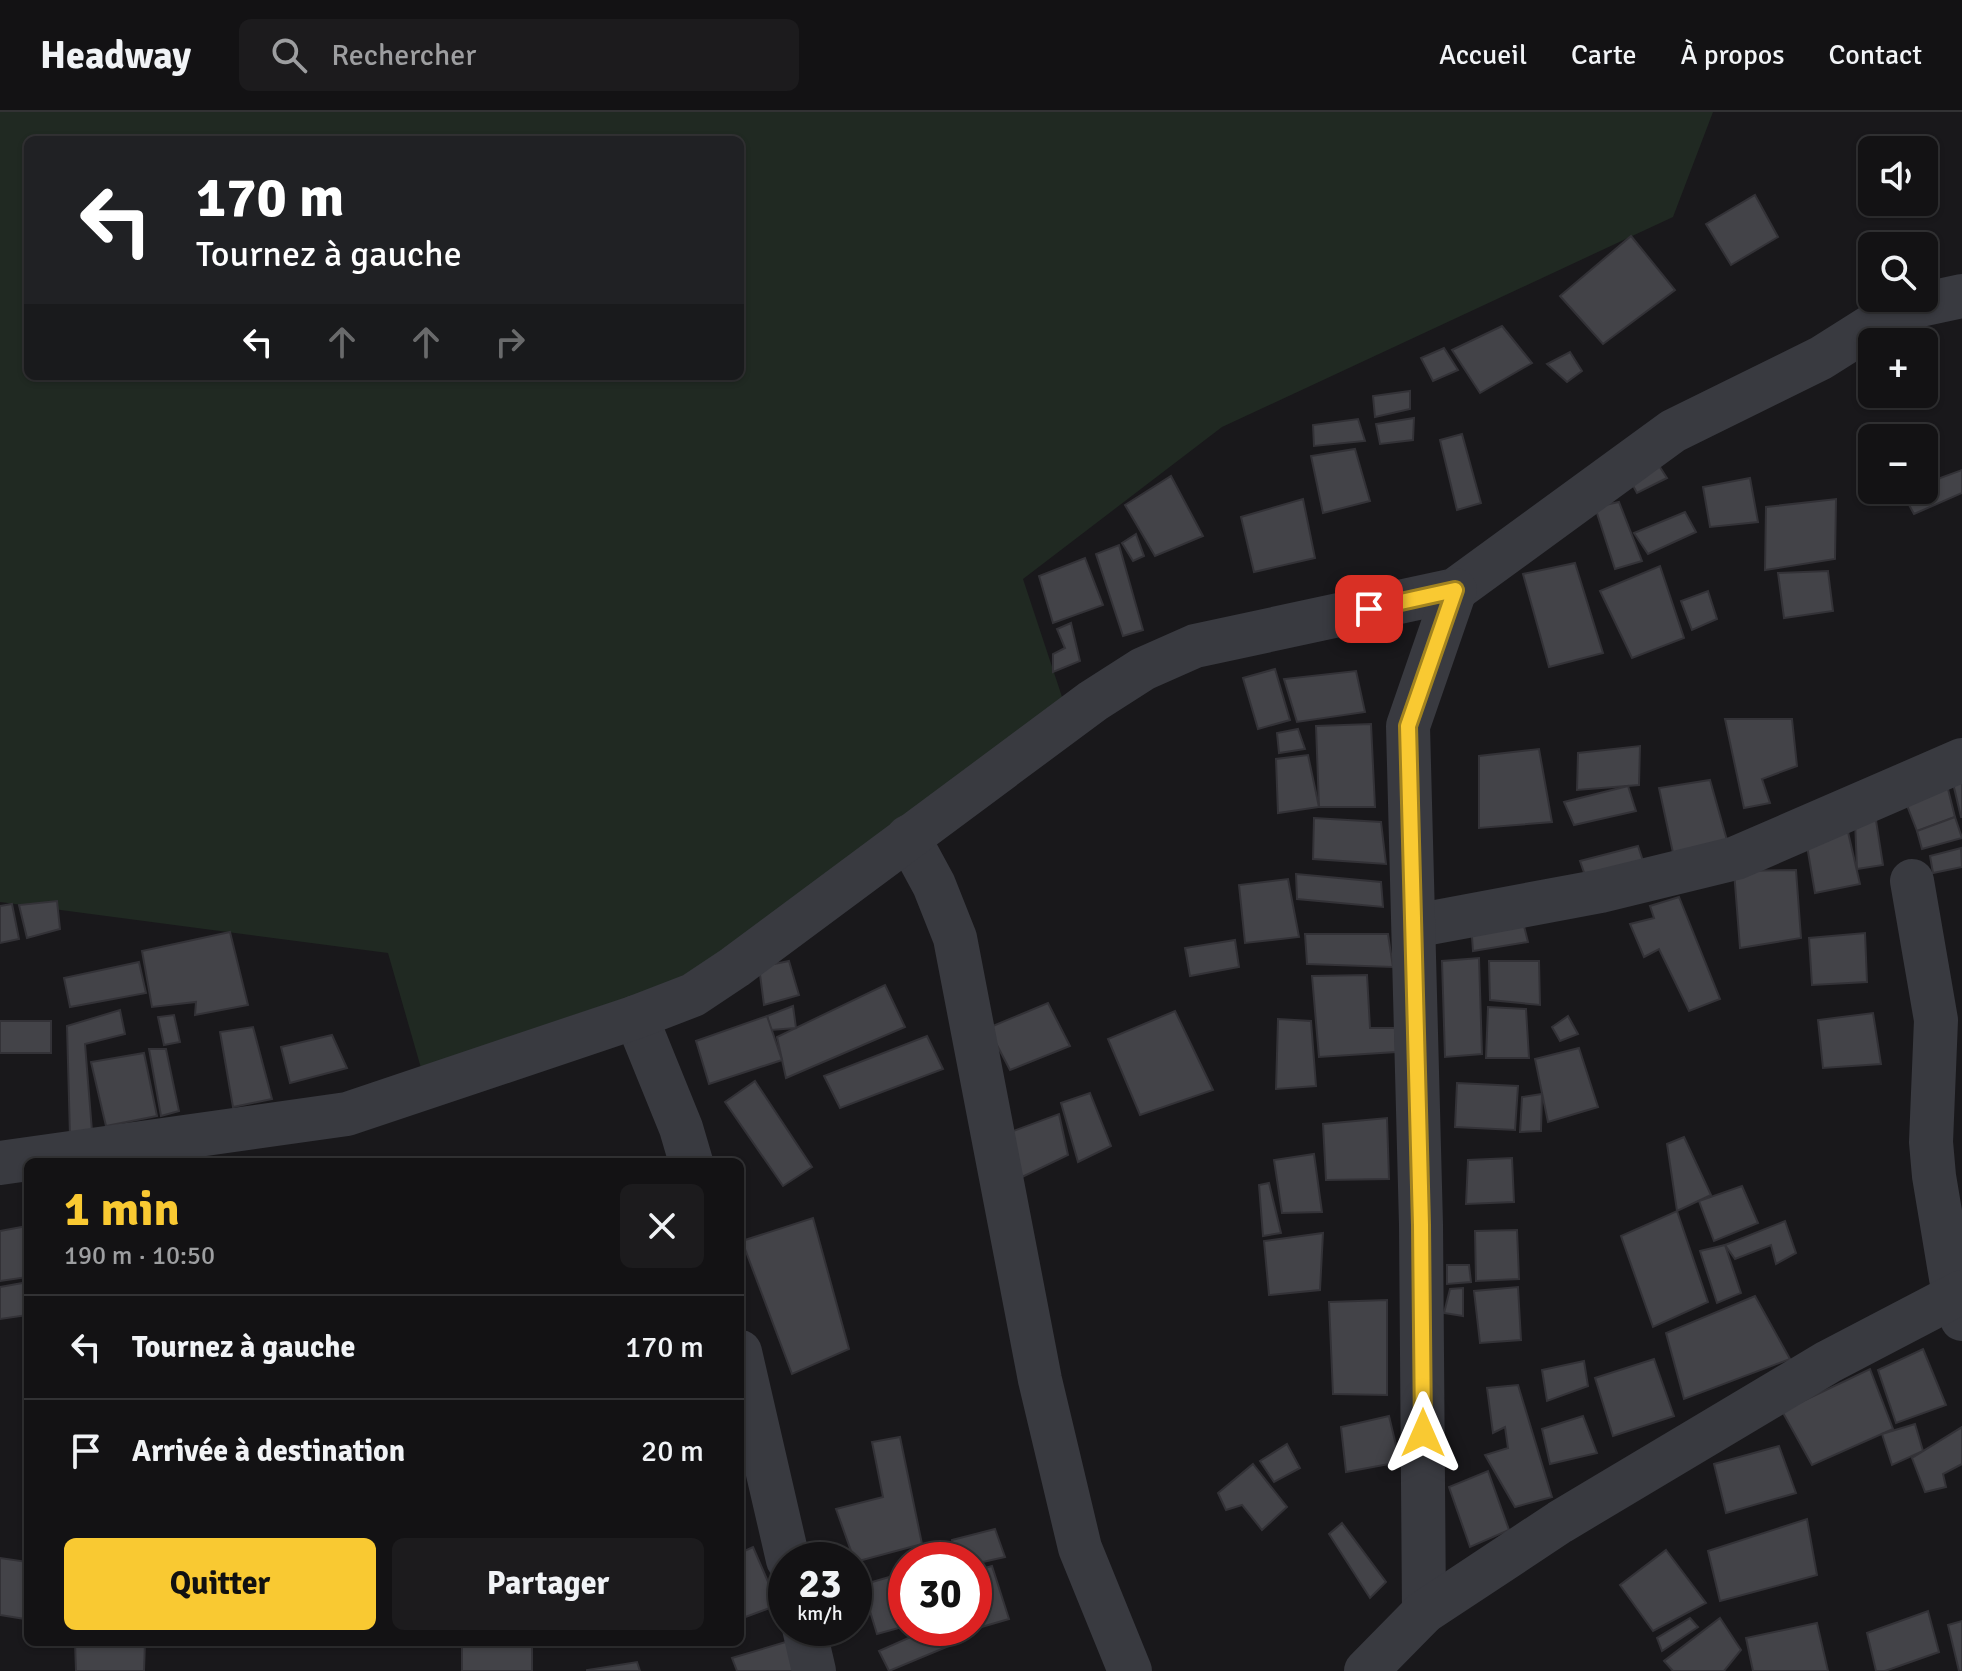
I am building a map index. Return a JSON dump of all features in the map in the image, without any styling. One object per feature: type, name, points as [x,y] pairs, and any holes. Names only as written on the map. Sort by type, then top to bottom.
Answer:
[{"type":"street","points":[[35,1158],[347,1114],[693,995],[1093,701],[1143,669],[1195,646],[1455,590],[1673,431],[1821,358],[1897,310],[1962,296]]},
{"type":"street","points":[[1424,1612],[1421,1225],[1408,726],[1455,590]]},
{"type":"street","points":[[1414,926],[1601,891],[1736,858],[1962,760]]},
{"type":"street","points":[[908,837],[934,885],[955,938],[1040,1380],[1080,1548],[1130,1671]]},
{"type":"street","points":[[1366,1671],[1424,1612],[1560,1522],[1828,1362],[1959,1302],[1931,1142],[1936,1020],[1912,881]]},
{"type":"street","points":[[636,1017],[681,1128],[690,1158]]},
{"type":"street","points":[[0,1163],[24,1160]]},
{"type":"street","points":[[744,1369],[784,1542]]},
{"type":"street","points":[[808,1646],[814,1671]]},
{"type":"shaded area","points":[[0,112],[1713,112],[1673,217],[1222,427],[1023,579],[1068,715],[695,983],[423,1075],[388,953],[0,902]]},
{"type":"building","points":[[1755,195],[1778,237],[1731,265],[1706,224]]},
{"type":"building","points":[[1631,236],[1675,290],[1603,344],[1560,296]]},
{"type":"building","points":[[1502,326],[1532,363],[1480,393],[1452,350]]},
{"type":"building","points":[[1444,348],[1458,370],[1433,381],[1421,358]]},
{"type":"building","points":[[1570,352],[1582,371],[1567,382],[1547,364]]},
{"type":"building","points":[[1410,391],[1410,409],[1375,417],[1373,396]]},
{"type":"building","points":[[1414,418],[1413,440],[1380,444],[1376,424]]},
{"type":"building","points":[[1358,419],[1365,441],[1314,446],[1313,425]]},
{"type":"building","points":[[1462,434],[1481,503],[1457,510],[1440,440]]},
{"type":"building","points":[[1355,449],[1370,501],[1323,513],[1311,456]]},
{"type":"building","points":[[1656,461],[1667,478],[1637,493],[1626,473]]},
{"type":"building","points":[[1962,470],[1962,493],[1938,504],[1938,479]]},
{"type":"building","points":[[1171,476],[1203,536],[1155,556],[1125,505]]},
{"type":"building","points":[[1750,478],[1758,522],[1710,527],[1703,487]]},
{"type":"building","points":[[1303,499],[1315,558],[1254,572],[1241,517]]},
{"type":"building","points":[[1836,499],[1835,559],[1765,570],[1766,507]]},
{"type":"building","points":[[1619,502],[1642,561],[1615,569],[1595,507]]},
{"type":"building","points":[[1909,504],[1937,504],[1914,514]]},
{"type":"building","points":[[1685,512],[1696,532],[1648,554],[1634,533]]},
{"type":"building","points":[[1136,534],[1144,556],[1133,561],[1122,543]]},
{"type":"building","points":[[1119,545],[1143,630],[1123,636],[1096,554]]},
{"type":"building","points":[[1085,558],[1103,605],[1053,623],[1039,576]]},
{"type":"building","points":[[1575,563],[1603,653],[1549,667],[1523,574]]},
{"type":"building","points":[[1660,566],[1684,638],[1632,658],[1600,591]]},
{"type":"building","points":[[1828,571],[1833,611],[1784,618],[1778,573]]},
{"type":"building","points":[[1708,591],[1717,619],[1692,630],[1681,601]]},
{"type":"building","points":[[1071,623],[1080,661],[1053,672],[1053,654],[1065,648],[1057,629]]},
{"type":"building","points":[[1275,669],[1290,720],[1258,729],[1243,678]]},
{"type":"building","points":[[1356,671],[1365,712],[1297,722],[1284,679]]},
{"type":"building","points":[[1725,719],[1792,719],[1797,766],[1762,779],[1770,803],[1744,808]]},
{"type":"building","points":[[1371,724],[1375,807],[1319,807],[1316,726]]},
{"type":"building","points":[[1298,729],[1305,749],[1279,753],[1277,733]]},
{"type":"building","points":[[1640,746],[1639,785],[1577,790],[1578,753]]},
{"type":"building","points":[[1539,749],[1552,822],[1479,828],[1479,756]]},
{"type":"building","points":[[1308,755],[1319,807],[1278,813],[1276,759]]},
{"type":"building","points":[[1962,775],[1962,817],[1961,817],[1952,779]]},
{"type":"building","points":[[1945,777],[1955,817],[1917,831],[1903,795]]},
{"type":"building","points":[[1710,780],[1730,851],[1675,862],[1659,788]]},
{"type":"building","points":[[1628,786],[1636,811],[1574,825],[1564,802]]},
{"type":"building","points":[[1875,814],[1883,865],[1857,869],[1855,821]]},
{"type":"building","points":[[1955,817],[1962,838],[1922,849],[1917,831]]},
{"type":"building","points":[[1314,818],[1381,822],[1386,864],[1313,859]]},
{"type":"building","points":[[1848,832],[1860,884],[1815,893],[1806,840]]},
{"type":"building","points":[[1638,846],[1646,870],[1587,881],[1580,861]]},
{"type":"building","points":[[1961,848],[1962,867],[1933,873],[1930,856]]},
{"type":"building","points":[[1796,870],[1801,938],[1740,948],[1734,871]]},
{"type":"building","points":[[1296,874],[1381,882],[1383,907],[1297,899]]},
{"type":"building","points":[[1288,879],[1299,937],[1245,943],[1239,885]]},
{"type":"building","points":[[1679,897],[1720,999],[1689,1011],[1659,949],[1644,957],[1630,924],[1654,918],[1650,906]]},
{"type":"building","points":[[57,901],[60,929],[27,938],[19,905]]},
{"type":"building","points":[[12,904],[19,939],[0,943],[0,906]]},
{"type":"building","points":[[1521,914],[1528,942],[1473,951],[1471,923]]},
{"type":"building","points":[[230,932],[248,1005],[195,1015],[196,1002],[152,1007],[142,951]]},
{"type":"building","points":[[1865,933],[1867,982],[1812,985],[1809,938]]},
{"type":"building","points":[[1305,934],[1388,934],[1393,967],[1307,964]]},
{"type":"building","points":[[1235,940],[1239,967],[1190,976],[1185,948]]},
{"type":"building","points":[[1479,958],[1482,1054],[1445,1057],[1442,961]]},
{"type":"building","points":[[789,961],[799,995],[764,1005],[759,967]]},
{"type":"building","points":[[1489,961],[1539,961],[1540,1005],[1490,1000]]},
{"type":"building","points":[[139,962],[146,993],[70,1007],[64,978]]},
{"type":"building","points":[[1367,975],[1370,1028],[1395,1028],[1396,1052],[1319,1057],[1312,976]]},
{"type":"building","points":[[885,985],[905,1027],[786,1078],[777,1037]]},
{"type":"building","points":[[1048,1003],[1070,1046],[1010,1070],[988,1028]]},
{"type":"building","points":[[793,1006],[796,1028],[771,1030],[767,1016]]},
{"type":"building","points":[[1488,1007],[1526,1009],[1529,1058],[1486,1058]]},
{"type":"building","points":[[120,1010],[125,1034],[85,1044],[92,1131],[70,1136],[67,1026]]},
{"type":"building","points":[[1175,1011],[1213,1090],[1140,1115],[1108,1039]]},
{"type":"building","points":[[1873,1013],[1881,1064],[1823,1068],[1818,1020]]},
{"type":"building","points":[[174,1015],[180,1042],[164,1045],[158,1017]]},
{"type":"building","points":[[767,1016],[782,1060],[709,1084],[696,1041]]},
{"type":"building","points":[[1568,1016],[1578,1034],[1560,1041],[1552,1027]]},
{"type":"building","points":[[1278,1019],[1311,1021],[1316,1086],[1276,1089]]},
{"type":"building","points":[[0,1021],[51,1021],[51,1053],[0,1053]]},
{"type":"building","points":[[253,1027],[272,1099],[233,1107],[220,1032]]},
{"type":"building","points":[[332,1035],[347,1068],[290,1083],[281,1047]]},
{"type":"building","points":[[927,1036],[943,1069],[840,1108],[824,1076]]},
{"type":"building","points":[[1579,1048],[1598,1107],[1548,1122],[1535,1059]]},
{"type":"building","points":[[149,1049],[166,1049],[179,1111],[161,1116]]},
{"type":"building","points":[[144,1053],[157,1116],[106,1126],[91,1062]]},
{"type":"building","points":[[755,1081],[812,1167],[783,1186],[725,1102]]},
{"type":"building","points":[[1457,1083],[1518,1086],[1515,1130],[1455,1127]]},
{"type":"building","points":[[1090,1093],[1111,1146],[1078,1162],[1061,1103]]},
{"type":"building","points":[[1542,1094],[1541,1131],[1520,1132],[1522,1097]]},
{"type":"building","points":[[1059,1114],[1068,1155],[1020,1178],[1008,1133]]},
{"type":"building","points":[[1387,1118],[1389,1179],[1326,1180],[1323,1124]]},
{"type":"building","points":[[1684,1137],[1711,1195],[1677,1211],[1667,1144]]},
{"type":"building","points":[[1314,1154],[1322,1212],[1282,1213],[1274,1160]]},
{"type":"building","points":[[1512,1158],[1514,1202],[1466,1204],[1468,1160]]},
{"type":"building","points":[[1269,1183],[1281,1233],[1263,1236],[1259,1185]]},
{"type":"building","points":[[1742,1186],[1758,1223],[1714,1241],[1699,1201]]},
{"type":"building","points":[[1677,1211],[1708,1302],[1653,1327],[1621,1236]]},
{"type":"building","points":[[813,1218],[849,1349],[792,1374],[744,1240]]},
{"type":"building","points":[[1785,1221],[1796,1253],[1776,1264],[1771,1245],[1735,1259],[1725,1245]]},
{"type":"building","points":[[24,1227],[24,1278],[0,1281],[0,1231]]},
{"type":"building","points":[[1517,1230],[1519,1279],[1476,1281],[1475,1231]]},
{"type":"building","points":[[1323,1233],[1320,1290],[1269,1295],[1264,1241]]},
{"type":"building","points":[[1725,1245],[1741,1293],[1717,1303],[1700,1251]]},
{"type":"building","points":[[1447,1265],[1469,1265],[1471,1282],[1447,1284]]},
{"type":"building","points":[[24,1283],[24,1316],[0,1319],[0,1287]]},
{"type":"building","points":[[1518,1287],[1521,1340],[1480,1343],[1474,1291]]},
{"type":"building","points":[[1463,1288],[1463,1316],[1444,1313],[1450,1289]]},
{"type":"building","points":[[1755,1296],[1790,1359],[1684,1399],[1666,1333]]},
{"type":"building","points":[[1387,1300],[1387,1395],[1333,1394],[1329,1302]]},
{"type":"building","points":[[1923,1349],[1946,1405],[1896,1423],[1878,1370]]},
{"type":"building","points":[[1654,1359],[1674,1416],[1613,1436],[1595,1378]]},
{"type":"building","points":[[1584,1361],[1588,1386],[1547,1401],[1542,1370]]},
{"type":"building","points":[[1870,1369],[1893,1429],[1812,1465],[1782,1411]]},
{"type":"building","points":[[1518,1385],[1552,1497],[1515,1507],[1485,1455],[1508,1448],[1505,1427],[1493,1433],[1487,1388]]},
{"type":"building","points":[[1389,1416],[1400,1462],[1346,1472],[1341,1427]]},
{"type":"building","points":[[1583,1416],[1597,1453],[1550,1464],[1542,1429]]},
{"type":"building","points":[[1915,1424],[1923,1451],[1892,1465],[1882,1434]]},
{"type":"building","points":[[1962,1427],[1962,1464],[1943,1474],[1946,1487],[1925,1492],[1912,1458]]},
{"type":"building","points":[[900,1437],[922,1542],[888,1542],[888,1553],[872,1557],[872,1542],[848,1542],[836,1509],[883,1497],[872,1442]]},
{"type":"building","points":[[1287,1444],[1300,1468],[1274,1482],[1260,1461]]},
{"type":"building","points":[[1779,1446],[1796,1493],[1726,1513],[1714,1464]]},
{"type":"building","points":[[1253,1464],[1287,1507],[1262,1530],[1242,1505],[1226,1510],[1218,1493]]},
{"type":"building","points":[[1488,1471],[1509,1530],[1470,1547],[1449,1487]]},
{"type":"building","points":[[1807,1519],[1817,1575],[1720,1601],[1708,1551]]},
{"type":"building","points":[[1342,1523],[1386,1582],[1370,1598],[1329,1534]]},
{"type":"building","points":[[995,1529],[1005,1557],[992,1560],[992,1542],[952,1540]]},
{"type":"building","points":[[753,1547],[768,1582],[768,1609],[744,1618],[744,1551]]},
{"type":"building","points":[[1666,1550],[1706,1603],[1653,1631],[1620,1585]]},
{"type":"building","points":[[0,1558],[24,1561],[24,1619],[0,1615]]},
{"type":"building","points":[[992,1566],[1009,1619],[992,1624]]},
{"type":"building","points":[[888,1577],[888,1631],[877,1634],[872,1618],[872,1582]]},
{"type":"building","points":[[1928,1611],[1939,1652],[1885,1671],[1876,1671],[1867,1633]]},
{"type":"building","points":[[1690,1618],[1698,1627],[1662,1651],[1657,1638]]},
{"type":"building","points":[[1720,1618],[1741,1650],[1724,1671],[1673,1671],[1664,1661]]},
{"type":"building","points":[[1962,1621],[1962,1671],[1959,1671],[1948,1625]]},
{"type":"building","points":[[1817,1623],[1828,1671],[1753,1671],[1746,1638]]},
{"type":"building","points":[[75,1646],[145,1646],[144,1671],[76,1671]]},
{"type":"building","points":[[462,1646],[532,1646],[532,1671],[462,1671]]},
{"type":"building","points":[[772,1646],[790,1646],[797,1671],[737,1671],[732,1658]]},
{"type":"building","points":[[890,1646],[949,1646],[889,1671],[879,1651]]},
{"type":"building","points":[[637,1662],[640,1671],[587,1671],[587,1670]]},
{"type":"route","points":[[1369,609],[1455,590],[1408,726],[1421,1225],[1423,1433]]}]
